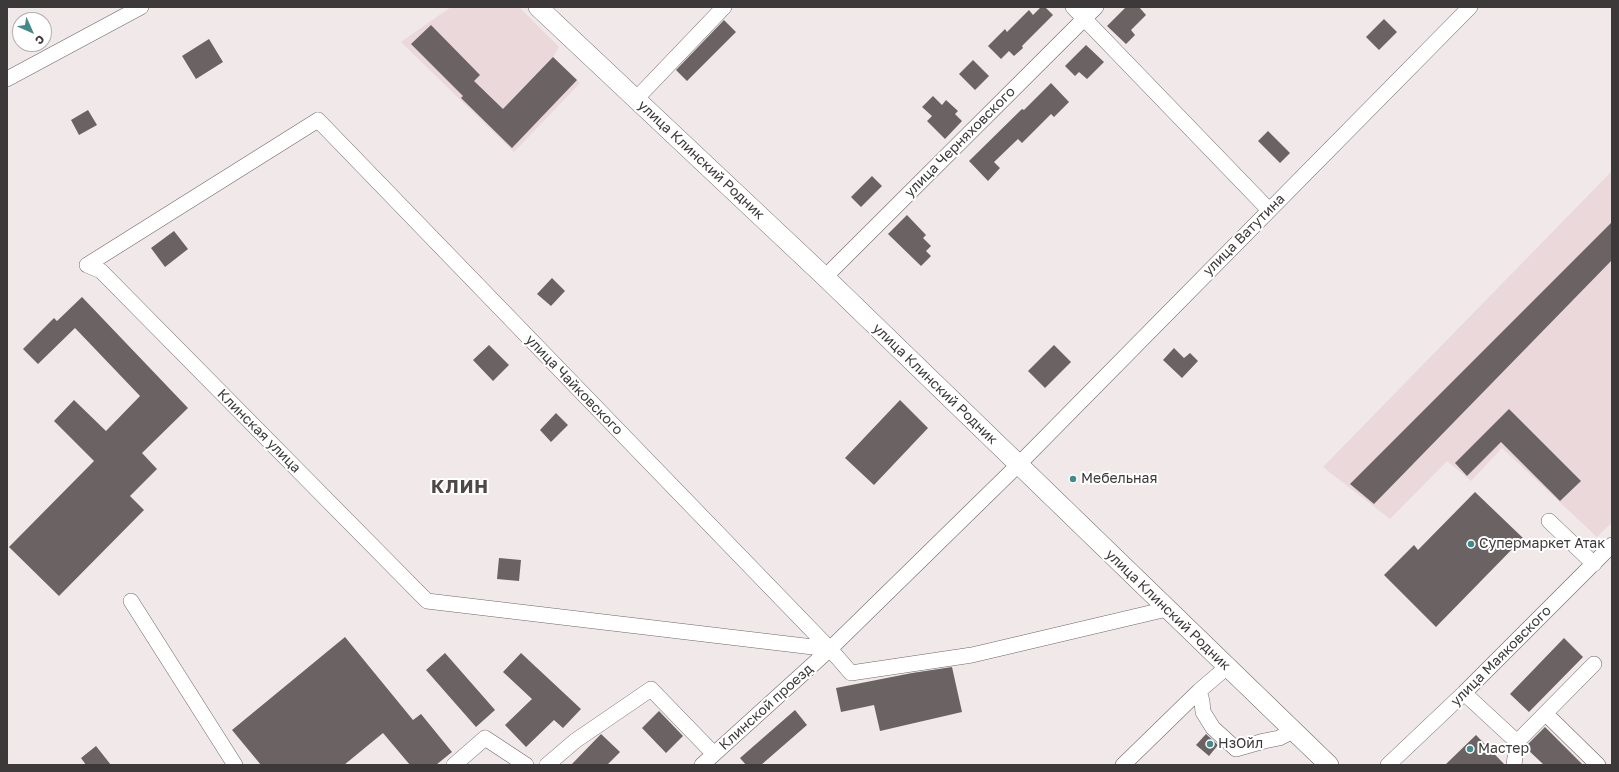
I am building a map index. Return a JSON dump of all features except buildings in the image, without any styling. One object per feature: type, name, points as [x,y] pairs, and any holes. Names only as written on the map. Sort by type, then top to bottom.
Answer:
[{"type":"main road","name":"улица Клинский Родник","points":[[538,7],[825,277],[1329,765]]},
{"type":"street","points":[[7,79],[141,7]]},
{"type":"street","points":[[636,99],[724,7]]},
{"type":"street","points":[[1073,7],[1269,210]]},
{"type":"street","name":"улица Черняховского","points":[[825,277],[1096,7]]},
{"type":"street","name":"улица Ватутина","points":[[830,650],[1018,464],[1470,7]]},
{"type":"street","name":"Клинская улица","points":[[318,120],[87,265],[101,271],[427,601],[830,650]]},
{"type":"street","name":"улица Чайковского","points":[[318,120],[830,650],[851,674],[972,655],[1167,609]]},
{"type":"street","points":[[1549,521],[1594,564]]},
{"type":"street","name":"улица Маяковского","points":[[1388,765],[1464,693],[1612,545]]},
{"type":"street","points":[[131,601],[234,765]]},
{"type":"street","name":"Клинской проезд","points":[[702,765],[830,650]]},
{"type":"street","points":[[1514,765],[1517,742],[1594,664]]},
{"type":"street","points":[[1123,765],[1199,691],[1227,667]]},
{"type":"street","points":[[547,765],[575,741],[651,689],[714,754]]},
{"type":"street","points":[[1199,691],[1203,712],[1213,728],[1236,749],[1279,738],[1293,731]]},
{"type":"street","points":[[1464,693],[1517,742]]},
{"type":"street","points":[[1546,714],[1598,765]]},
{"type":"street","points":[[454,765],[485,738],[526,765]]},
{"type":"shaded area","points":[[451,7],[519,7],[559,47],[553,57],[580,83],[514,152],[401,42]]},
{"type":"shaded area","points":[[1612,171],[1612,522],[1597,537],[1502,448],[1471,481],[1447,461],[1390,519],[1323,467]]},
{"type":"place","name":"Мебельная","points":[[1073,479]]},
{"type":"place","name":"Супермаркет Атак","points":[[1471,544]]},
{"type":"place","name":"НзОйл","points":[[1210,744]]},
{"type":"place","name":"Мастер","points":[[1470,749]]},
{"type":"district","name":"КЛИН","points":[[460,487]]}]
